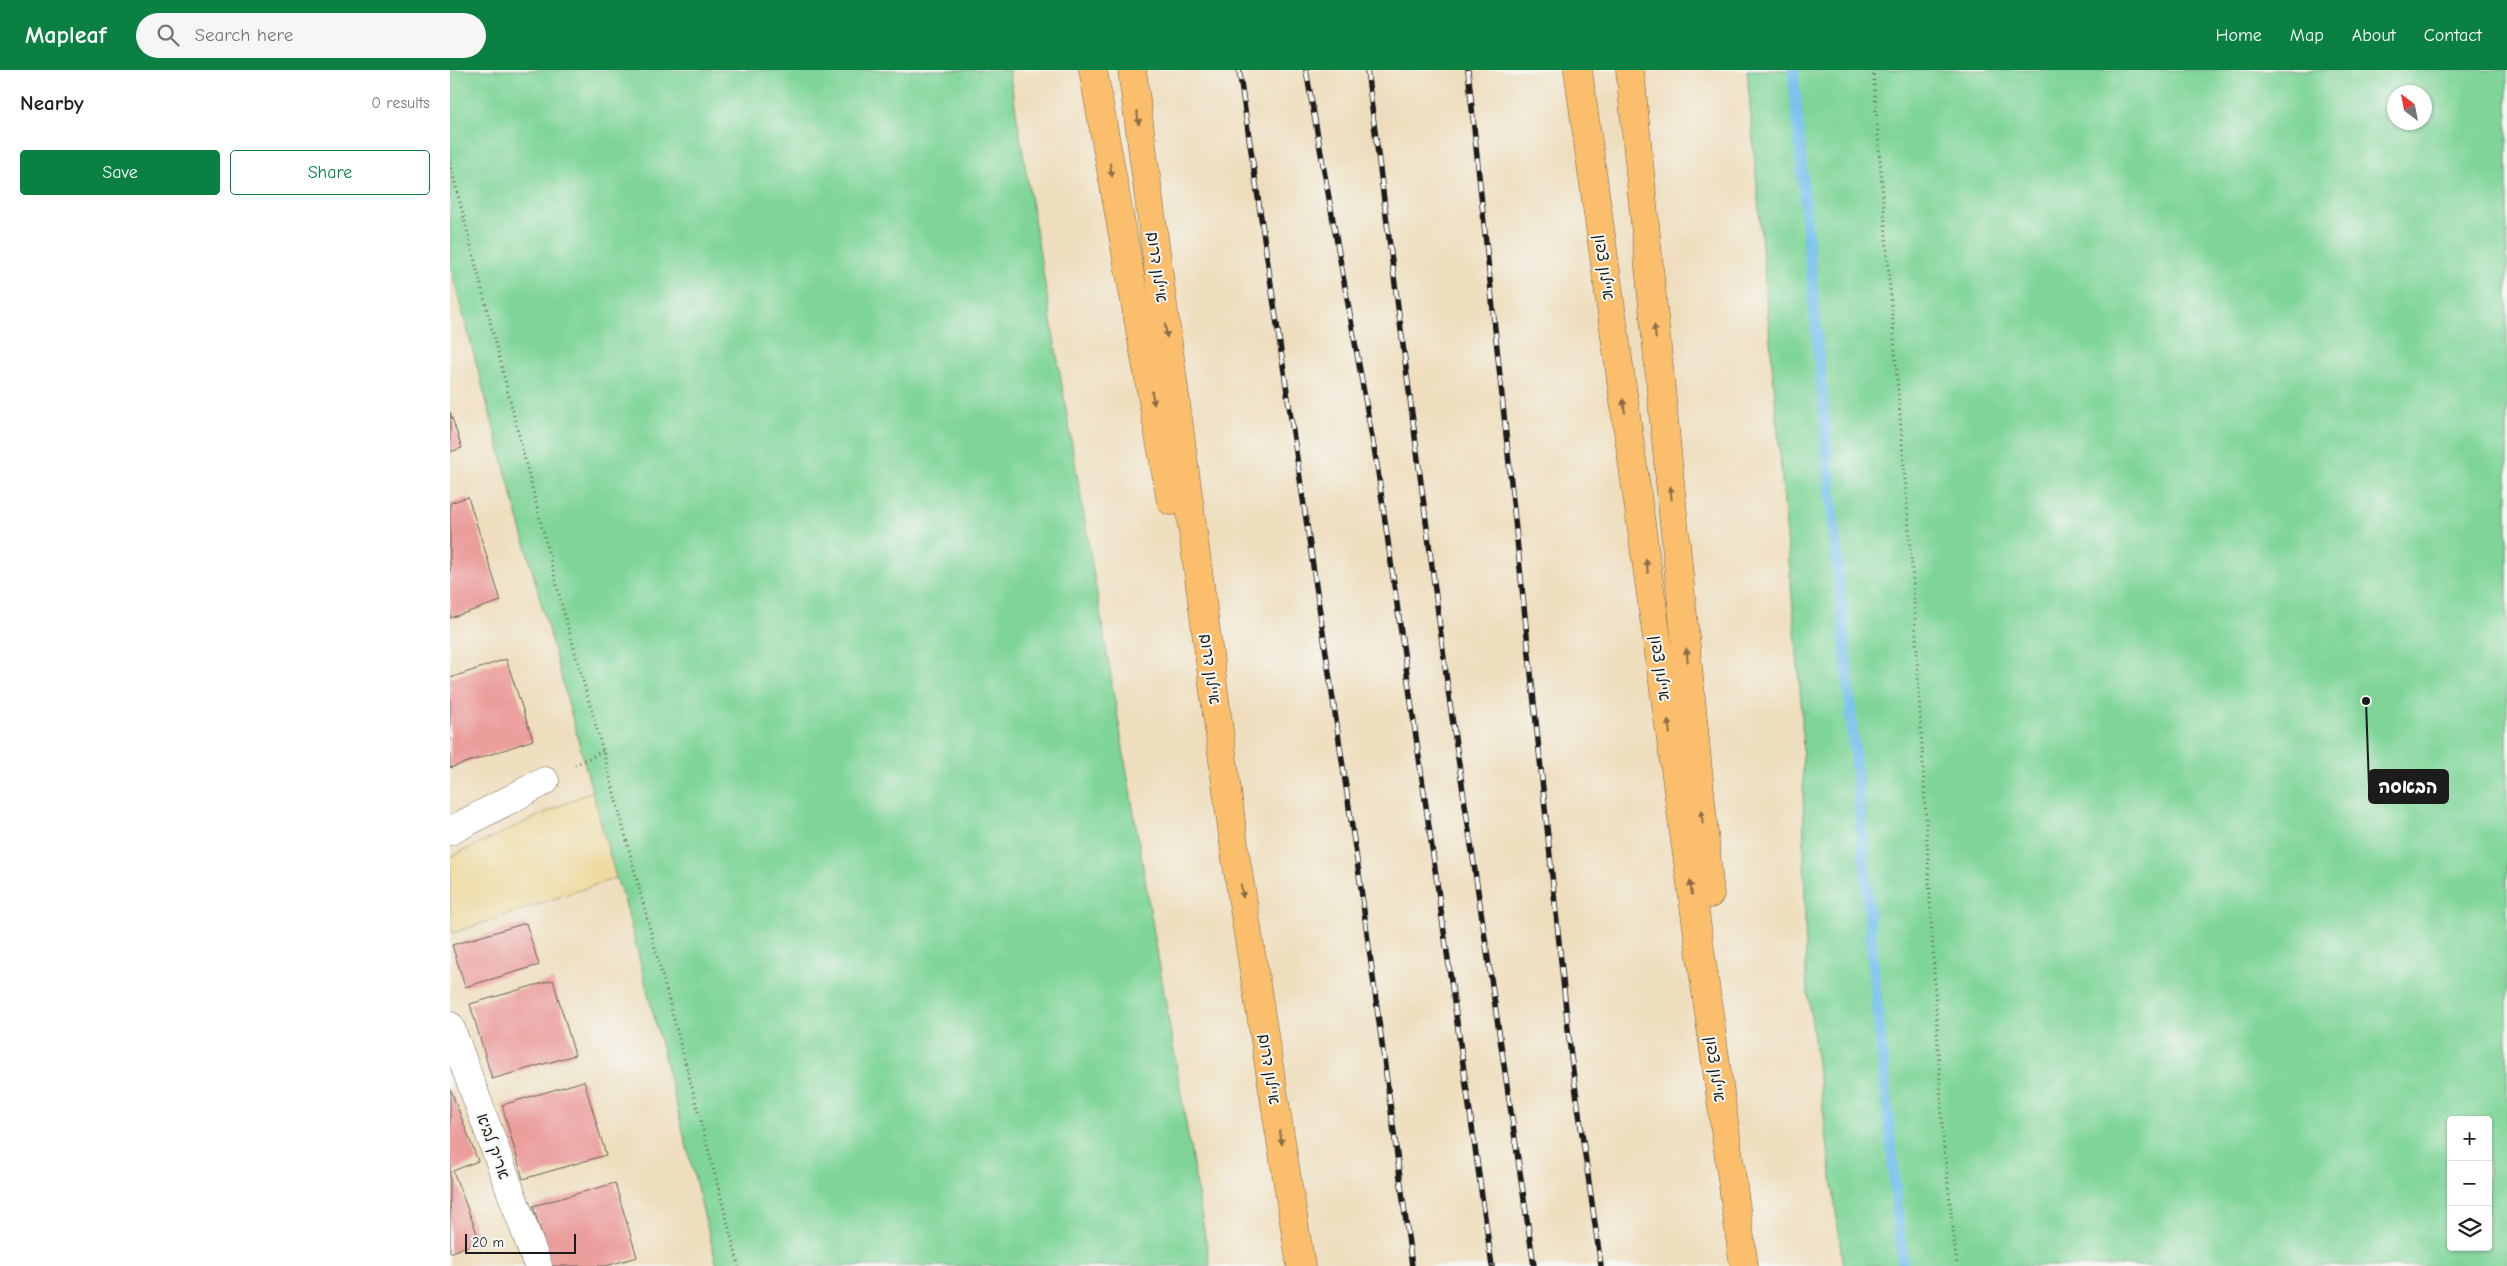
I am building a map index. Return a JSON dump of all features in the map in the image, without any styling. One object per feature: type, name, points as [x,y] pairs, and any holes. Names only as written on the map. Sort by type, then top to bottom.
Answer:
[{"type":"highway","points":[[1093,70],[1236,859]]},
{"type":"highway","name":"איילון דרום","points":[[1132,70],[1236,859],[1301,1266]]},
{"type":"highway","name":"איילון צפון","points":[[1578,70],[1745,1266]]},
{"type":"highway","points":[[1630,70],[1745,1266]]},
{"type":"street","points":[[450,831],[545,781]]},
{"type":"street","name":"אריק לביא","points":[[450,1026],[538,1266]]},
{"type":"path","points":[[1873,70],[1913,581],[1943,1138],[1957,1266]]},
{"type":"path","points":[[450,164],[562,606],[603,751],[739,1266]]},
{"type":"green space","points":[[450,70],[1009,70],[1210,1266],[717,1266],[625,902],[616,878],[592,791],[450,266]]},
{"type":"green space","points":[[1747,70],[2507,70],[2507,1266],[1843,1266],[1806,978],[1802,713]]},
{"type":"sand","points":[[592,791],[616,878],[453,933],[450,922],[450,857]]},
{"type":"building","points":[[450,412],[462,448],[450,452]]},
{"type":"building","points":[[468,497],[501,601],[450,618],[450,503]]},
{"type":"building","points":[[506,659],[533,740],[450,768],[450,678]]},
{"type":"building","points":[[526,923],[539,965],[465,987],[452,945]]},
{"type":"building","points":[[553,980],[575,1055],[492,1079],[470,1004]]},
{"type":"building","points":[[584,1081],[606,1155],[523,1179],[502,1105]]},
{"type":"building","points":[[450,1088],[478,1161],[453,1171],[480,1241],[450,1253]]},
{"type":"building","points":[[615,1183],[637,1257],[606,1266],[551,1266],[533,1206]]},
{"type":"waterway","points":[[1793,70],[1877,1002],[1903,1266]]},
{"type":"railway","points":[[1239,70],[1359,874],[1412,1266]]},
{"type":"railway","points":[[1306,70],[1377,465],[1492,1266]]},
{"type":"railway","points":[[1367,70],[1450,704],[1534,1266]]},
{"type":"railway","points":[[1468,70],[1571,1057],[1601,1266]]},
{"type":"place","name":"הבאסה","points":[[2366,701]]}]
